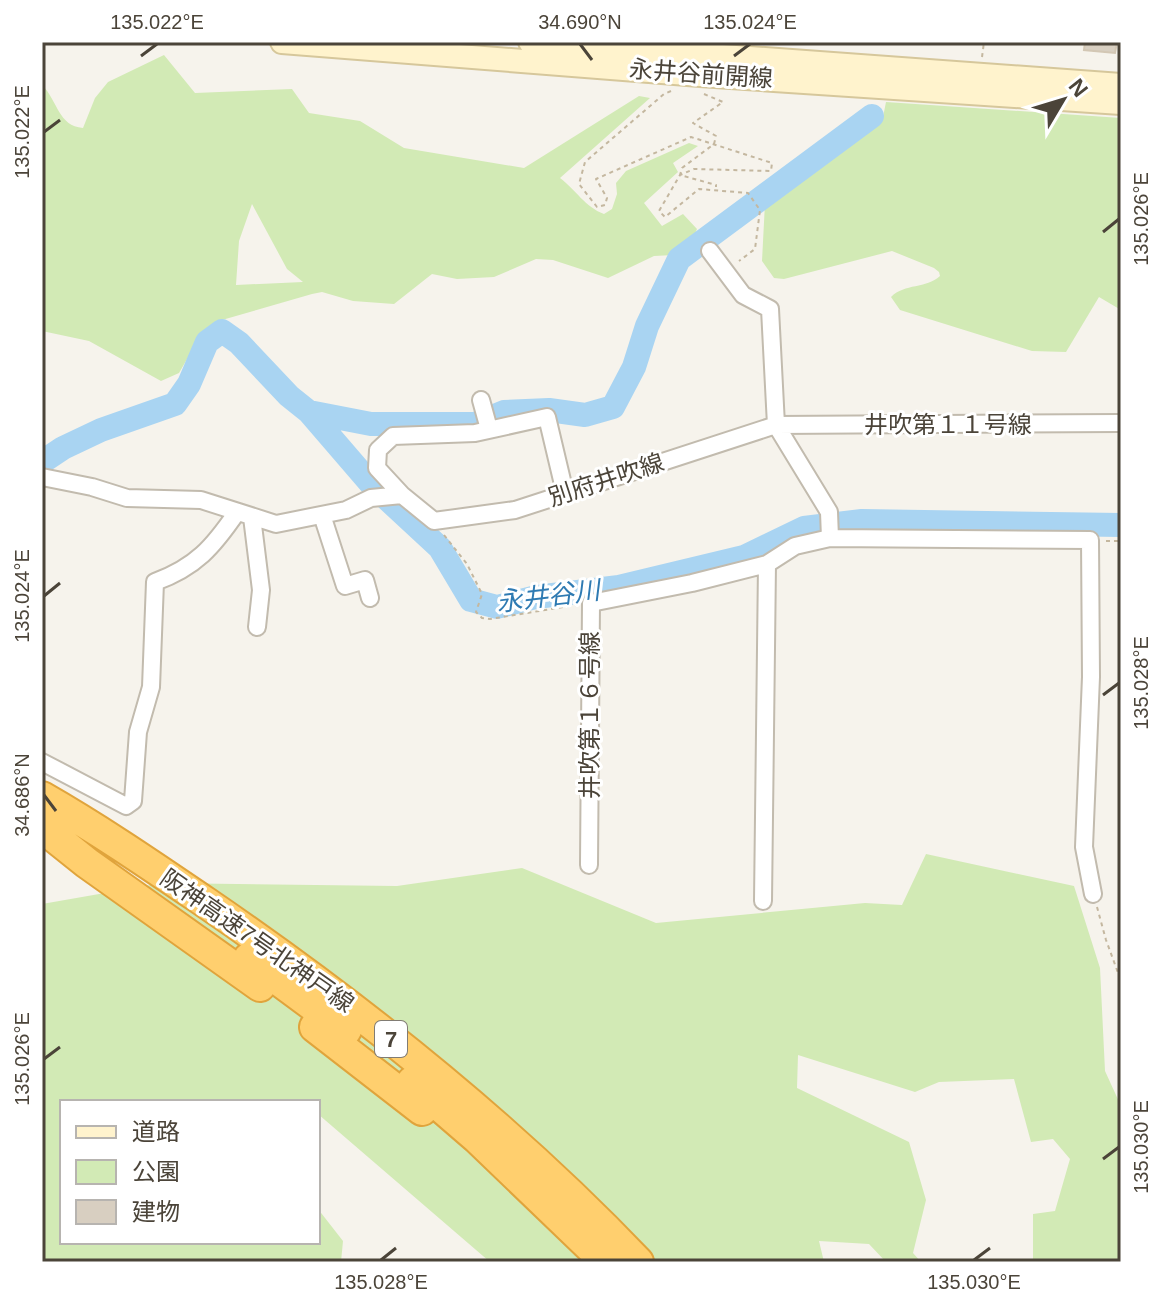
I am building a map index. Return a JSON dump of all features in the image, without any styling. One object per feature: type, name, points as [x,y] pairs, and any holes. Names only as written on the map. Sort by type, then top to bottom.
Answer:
[{"type":"highway","name":"阪神高速7号北神戸線","points":[[42,794],[235,922],[369,1021],[503,1132],[591,1230],[606,1262]]},
{"type":"highway","points":[[42,794],[110,823],[156,850],[348,985],[405,1029],[518,1135],[591,1230]]},
{"type":"highway","name":"阪神高速7号北神戸線","points":[[42,819],[223,939],[418,1087],[591,1230],[638,1262]]},
{"type":"highway","points":[[42,827],[591,1230]]},
{"type":"street","name":"永井谷前開線","points":[[282,42],[700,83],[726,58]]},
{"type":"street","name":"永井谷前開線","points":[[530,42],[1121,85]]},
{"type":"street","name":"永井谷前開線","points":[[726,58],[1121,103]]},
{"type":"street","points":[[710,251],[743,295],[770,309],[776,425],[829,512],[830,535]]},
{"type":"street","points":[[434,521],[402,495],[377,468],[378,450],[393,436],[475,433],[486,417],[547,417],[565,493]]},
{"type":"street","name":"井吹第１１号線","points":[[776,425],[1121,423]]},
{"type":"street","name":"別府井吹線","points":[[434,521],[515,510],[776,425]]},
{"type":"street","points":[[43,477],[127,498],[201,500],[276,524],[346,510],[371,498],[402,495]]},
{"type":"street","points":[[244,515],[261,590],[257,627]]},
{"type":"street","points":[[42,762],[126,806],[133,801],[138,732],[151,687],[155,582],[180,573],[244,515]]},
{"type":"street","points":[[322,515],[345,586],[365,580],[370,598]]},
{"type":"street","name":"井吹第１６号線","points":[[589,865],[591,603],[767,564],[795,546],[830,535],[1090,540],[1091,677],[1084,847],[1093,894]]},
{"type":"street","points":[[763,901],[767,564]]},
{"type":"path","points":[[700,83],[723,102],[693,123],[716,136],[714,144],[682,168],[659,211],[665,217],[699,189],[748,193],[760,210],[755,249],[725,271]]},
{"type":"path","points":[[676,90],[664,94],[585,162],[579,184],[597,207],[605,205],[607,198],[596,179],[691,137],[772,163],[771,171],[694,169],[680,175]]},
{"type":"path","points":[[680,175],[716,185],[716,190]]},
{"type":"path","points":[[434,521],[467,564],[482,594],[476,612],[482,618],[591,603]]},
{"type":"path","points":[[1093,894],[1121,981]]},
{"type":"green space","points":[[164,55],[195,93],[292,89],[309,113],[360,121],[404,148],[524,168],[639,96],[650,98],[560,178],[586,203],[604,214],[612,209],[617,194],[616,183],[626,171],[689,143],[698,146],[673,163],[678,172],[644,203],[662,226],[683,214],[697,229],[693,238],[674,255],[654,256],[608,278],[553,260],[536,259],[494,277],[457,279],[432,274],[394,304],[353,301],[322,292],[312,294],[222,320],[194,347],[179,373],[161,381],[89,341],[42,331],[42,85],[63,118],[83,128],[95,98],[108,82]],"holes":[[[252,204],[287,269],[303,282],[236,285],[239,241]]]},
{"type":"green space","points":[[886,102],[1121,118],[1121,310],[1099,297],[1066,352],[1032,351],[900,310],[891,297],[940,276],[934,268],[892,251],[784,279],[774,278],[762,261],[765,203],[883,117]]},
{"type":"green space","points":[[926,854],[1074,886],[1100,968],[1105,1071],[1121,1106],[1121,1262],[1033,1262],[1033,1214],[1055,1211],[1070,1159],[1053,1139],[1031,1142],[1014,1079],[939,1082],[915,1092],[798,1055],[797,1088],[909,1142],[926,1200],[913,1253],[921,1262],[886,1262],[869,1244],[819,1241],[824,1262],[490,1262],[320,1116],[320,1100],[60,1100],[60,1244],[320,1244],[320,1212],[343,1241],[341,1262],[42,1262],[42,904],[162,883],[397,886],[522,868],[656,923],[865,903],[902,905]]},
{"type":"building","points":[[1085,42],[1117,42],[1115,53],[1084,50]]},
{"type":"waterway","points":[[309,412],[371,424],[475,424],[504,412],[549,410],[585,415],[613,407],[634,367],[647,326],[679,259],[872,116]]},
{"type":"waterway","name":"永井谷川","points":[[42,462],[101,430],[175,404],[189,384],[207,342],[222,331],[239,343],[289,396],[309,412],[371,484],[440,548],[471,600],[497,607],[536,597],[619,587],[744,557],[804,528],[862,521],[1121,525]]}]
